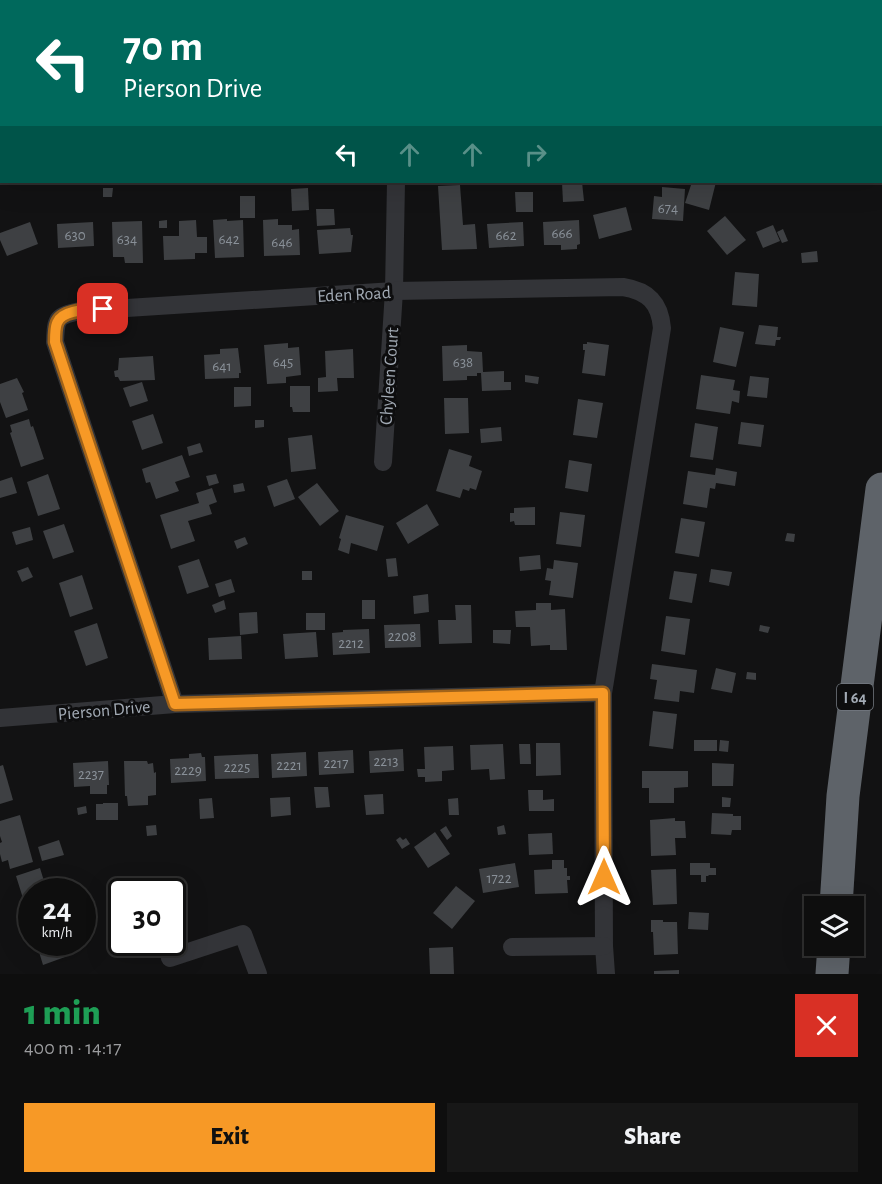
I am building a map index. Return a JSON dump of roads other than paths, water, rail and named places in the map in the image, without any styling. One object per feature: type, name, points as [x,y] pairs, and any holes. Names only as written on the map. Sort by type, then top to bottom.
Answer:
[{"type":"highway","name":"I 64","points":[[837,896],[843,796],[882,489]]},
{"type":"highway","points":[[832,974],[833,956]]},
{"type":"street","name":"Chyleen Court","points":[[383,462],[394,291],[396,183]]},
{"type":"street","name":"Eden Road","points":[[175,704],[55,342],[56,324],[60,317],[80,311],[394,291],[623,287],[634,289],[649,297],[661,315],[662,328],[603,693],[606,974]]},
{"type":"street","name":"Pierson Drive","points":[[0,718],[175,704],[603,693]]},
{"type":"street","points":[[170,958],[243,934],[258,974]]},
{"type":"street","points":[[512,947],[604,946]]}]
